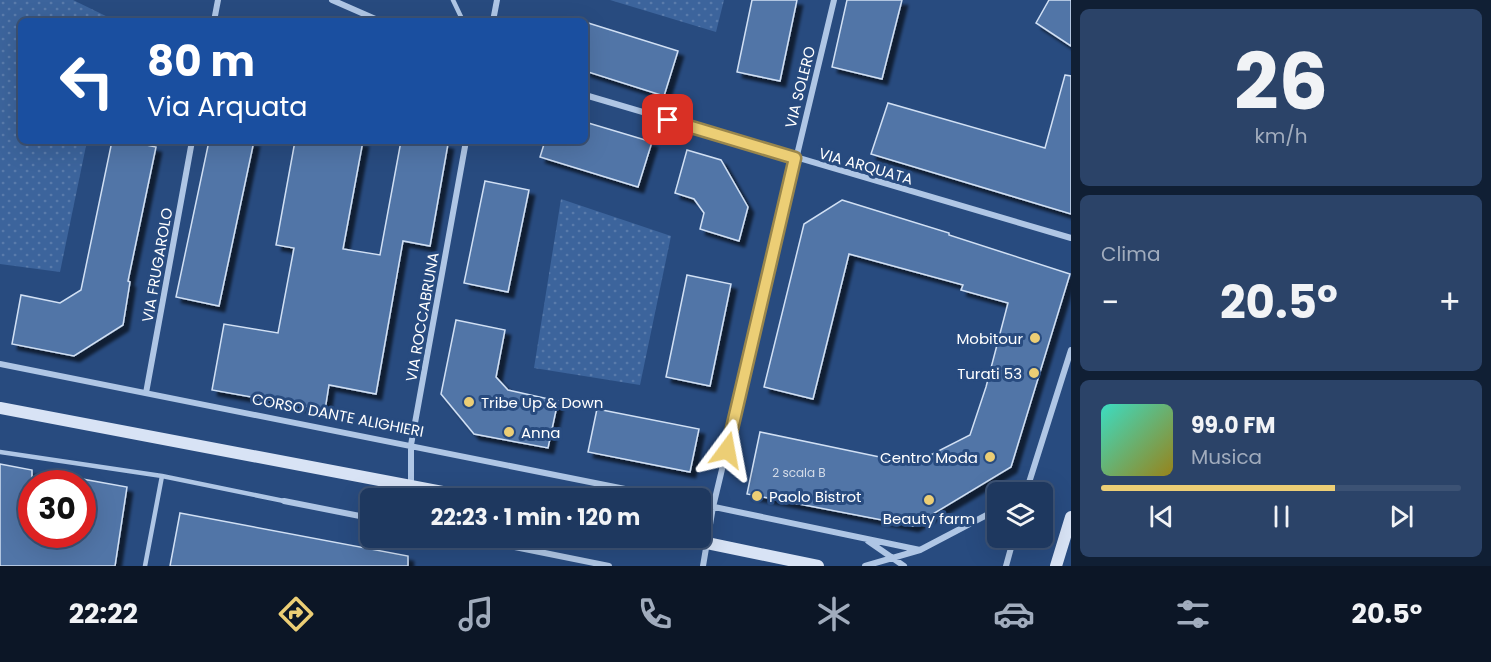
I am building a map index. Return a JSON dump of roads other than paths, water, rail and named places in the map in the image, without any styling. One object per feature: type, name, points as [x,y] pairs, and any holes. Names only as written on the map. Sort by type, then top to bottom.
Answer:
[{"type":"street","points":[[215,18],[218,0]]},
{"type":"street","points":[[332,0],[373,18]]},
{"type":"street","points":[[494,18],[497,0]]},
{"type":"street","name":"VIA SOLERO","points":[[711,517],[834,0]]},
{"type":"street","name":"VIA ARQUATA","points":[[588,96],[1071,238]]},
{"type":"street","name":"VIA FRUGAROLO","points":[[146,393],[191,144]]},
{"type":"street","name":"VIA ROCCABRUNA","points":[[411,488],[411,445],[465,144]]},
{"type":"street","points":[[1029,482],[1071,350]]},
{"type":"street","name":"CORSO DANTE ALIGHIERI","points":[[0,364],[621,488]]},
{"type":"street","points":[[0,408],[391,488]]},
{"type":"street","points":[[284,501],[360,516]]},
{"type":"street","points":[[713,507],[920,550]]},
{"type":"street","points":[[865,566],[920,550],[987,515]]},
{"type":"street","points":[[1056,566],[1071,517]]},
{"type":"street","points":[[865,539],[904,566]]},
{"type":"street","points":[[711,543],[818,566]]},
{"type":"street","points":[[520,548],[609,566]]},
{"type":"street","name":"VIA SOLERO","points":[[703,566],[705,548]]},
{"type":"street","points":[[1006,566],[1011,548]]},
{"type":"lane","points":[[453,0],[462,18]]},
{"type":"lane","points":[[0,452],[162,476],[284,501]]},
{"type":"lane","points":[[145,566],[162,476]]},
{"type":"place","name":"Mobitour","points":[[1035,338]]},
{"type":"place","name":"Turati 53","points":[[1034,373]]},
{"type":"place","name":"Tribe Up & Down","points":[[469,402]]},
{"type":"place","name":"Anna","points":[[509,432]]},
{"type":"place","name":"Centro Moda","points":[[990,457]]},
{"type":"place","name":"Paolo Bistrot","points":[[757,496]]},
{"type":"place","name":"Beauty farm","points":[[929,500]]}]
